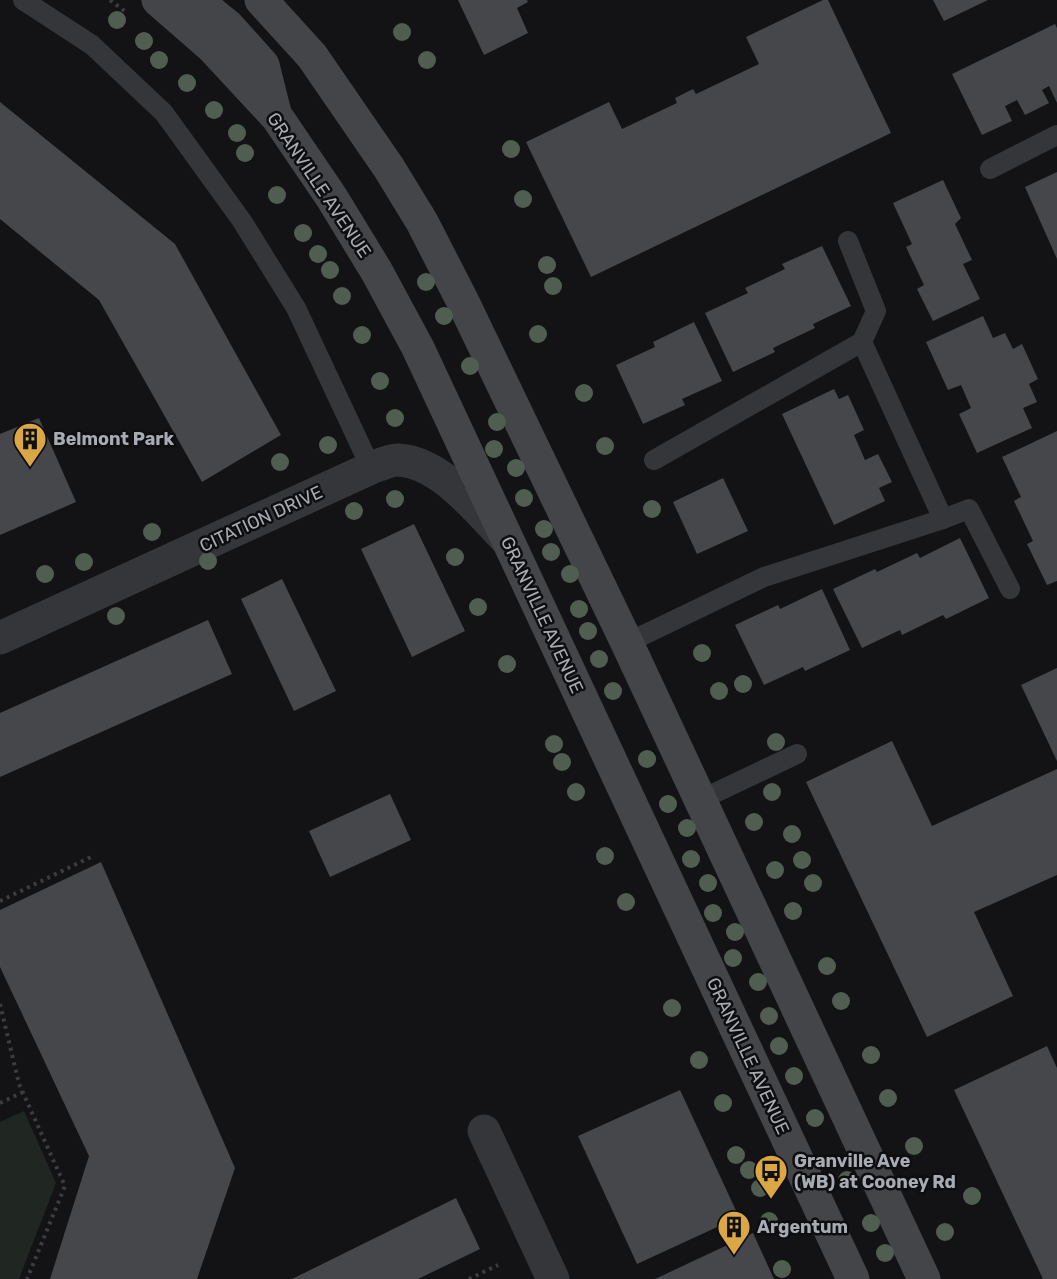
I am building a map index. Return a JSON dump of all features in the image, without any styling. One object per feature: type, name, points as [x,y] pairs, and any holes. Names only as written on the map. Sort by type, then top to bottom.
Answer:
[{"type":"main road","name":"GRANVILLE AVENUE","points":[[158,0],[212,47],[277,117],[332,198],[418,348],[853,1279]]},
{"type":"main road","points":[[196,0],[228,26],[263,64],[277,117]]},
{"type":"main road","points":[[261,0],[312,56],[422,222],[462,300],[627,643],[924,1279]]},
{"type":"main road","points":[[290,0],[312,56]]},
{"type":"street","name":"CITATION DRIVE","points":[[0,638],[371,468],[397,460],[426,467],[436,472],[506,539]]},
{"type":"street","points":[[484,1131],[553,1279]]},
{"type":"lane","points":[[22,0],[92,45],[164,113],[242,221],[296,308],[371,468]]},
{"type":"lane","points":[[990,169],[1057,135]]},
{"type":"lane","points":[[654,460],[862,342],[876,311],[848,241]]},
{"type":"lane","points":[[862,342],[943,519]]},
{"type":"lane","points":[[627,643],[764,577],[969,509],[1010,589]]},
{"type":"lane","points":[[700,800],[797,754]]},
{"type":"path","points":[[0,900],[93,856]]},
{"type":"path","points":[[0,1004],[19,1084],[65,1186],[27,1279]]},
{"type":"path","points":[[0,1103],[23,1092]]},
{"type":"path","points":[[469,1279],[498,1265]]},
{"type":"shaded area","points":[[24,1111],[56,1183],[19,1279],[0,1279],[0,1122]]},
{"type":"building","points":[[458,0],[527,0],[528,2],[517,8],[528,33],[484,55]]},
{"type":"building","points":[[823,0],[828,0],[891,133],[591,277],[526,142],[609,102],[622,129],[677,103],[675,98],[693,89],[696,94],[759,64],[746,37]]},
{"type":"building","points":[[933,0],[988,0],[944,21]]},
{"type":"building","points":[[1055,24],[1057,28],[1057,103],[1049,86],[1042,90],[1049,103],[1025,115],[1017,100],[1005,106],[1012,121],[982,135],[952,74]]},
{"type":"building","points":[[0,102],[175,244],[281,435],[202,482],[99,300],[0,219]]},
{"type":"building","points":[[1057,172],[1057,259],[1025,187]]},
{"type":"building","points":[[943,180],[961,218],[955,224],[972,260],[963,264],[980,299],[933,321],[917,289],[924,285],[906,247],[912,244],[893,203]]},
{"type":"building","points":[[822,246],[851,306],[813,324],[815,328],[773,348],[775,352],[733,372],[705,313],[748,293],[745,288],[785,269],[782,264]]},
{"type":"building","points":[[983,316],[993,338],[1005,333],[1013,349],[1022,344],[1038,379],[1029,384],[1037,402],[1023,408],[1032,428],[977,453],[959,414],[971,408],[961,385],[948,390],[926,342]]},
{"type":"building","points":[[694,322],[722,381],[682,399],[685,405],[643,424],[616,365],[655,347],[653,342]]},
{"type":"building","points":[[834,389],[839,399],[848,395],[864,430],[854,435],[865,460],[878,454],[892,482],[879,488],[885,501],[834,525],[782,414]]},
{"type":"building","name":"Belmont Park","points":[[39,418],[76,502],[0,535],[0,434]]},
{"type":"building","points":[[1057,431],[1057,581],[1047,585],[1027,544],[1033,541],[1014,501],[1021,497],[1002,457]]},
{"type":"building","points":[[723,478],[748,531],[697,554],[673,502]]},
{"type":"building","points":[[414,524],[465,631],[412,657],[361,549]]},
{"type":"building","points":[[960,538],[989,598],[946,619],[943,615],[902,635],[900,630],[862,648],[833,589],[875,569],[877,572],[917,553],[920,558]]},
{"type":"building","points":[[282,579],[336,691],[294,711],[241,599]]},
{"type":"building","points":[[822,589],[850,650],[805,671],[803,667],[764,685],[735,625],[778,605],[780,609]]},
{"type":"building","points":[[208,620],[232,674],[0,777],[0,713]]},
{"type":"building","points":[[1057,668],[1057,761],[1021,685]]},
{"type":"building","points":[[892,741],[932,826],[1057,769],[1057,875],[974,912],[1013,996],[927,1037],[806,782]]},
{"type":"building","points":[[390,794],[411,840],[330,877],[309,831]]},
{"type":"building","points":[[101,862],[235,1168],[197,1279],[50,1279],[89,1156],[0,967],[0,910]]},
{"type":"building","points":[[1047,1046],[1057,1068],[1057,1279],[1043,1279],[954,1090]]},
{"type":"building","points":[[680,1090],[739,1217],[637,1264],[578,1136]]},
{"type":"building","points":[[456,1198],[480,1249],[418,1279],[292,1279]]},
{"type":"building","name":"Argentum","points":[[753,1233],[774,1279],[655,1279]]},
{"type":"place","name":"Belmont Park","points":[[30,468]]},
{"type":"place","name":"Granville Ave (WB) at Cooney Rd","points":[[771,1200]]},
{"type":"place","name":"Argentum","points":[[734,1256]]}]
